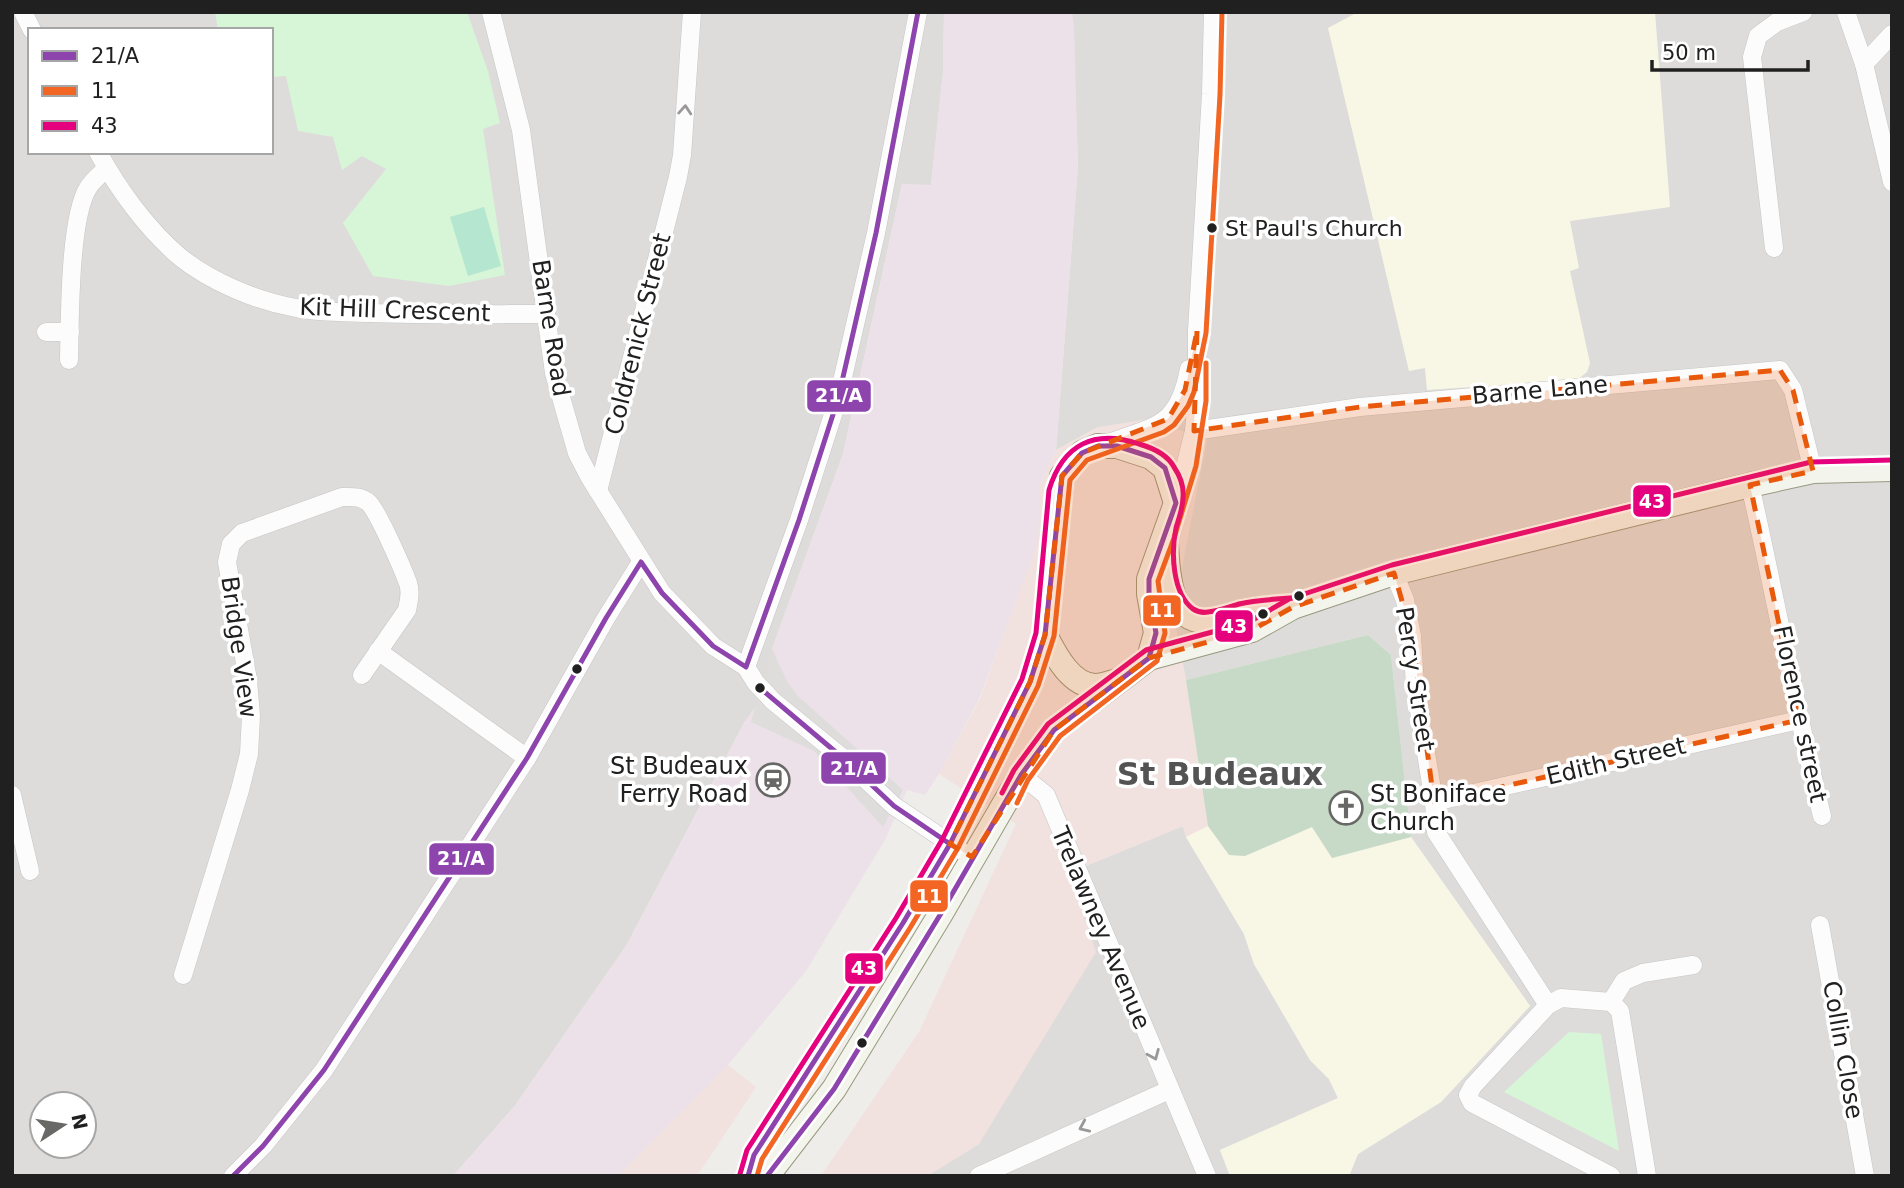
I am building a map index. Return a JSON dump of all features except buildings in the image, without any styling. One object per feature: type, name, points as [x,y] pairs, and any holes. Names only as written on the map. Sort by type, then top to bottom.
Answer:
[{"type":"street","points":[[23,12],[31,28]]},
{"type":"street","name":"Barne Road","points":[[491,12],[521,130],[554,373],[577,453],[662,593],[713,646],[746,667]]},
{"type":"street","name":"Coldrenick Street","points":[[598,491],[678,177],[682,155],[692,12]]},
{"type":"street","points":[[918,12],[876,233],[838,399],[799,520],[746,667],[773,701],[844,759],[894,806],[972,857]]},
{"type":"street","points":[[1149,658],[1156,633],[1149,579],[1176,503],[1194,430],[1197,400],[1197,331],[1211,94],[1213,12]]},
{"type":"street","points":[[1790,229],[1773,240],[1752,57],[1758,36],[1777,22],[1803,12]]},
{"type":"street","points":[[1846,12],[1864,64],[1892,182]]},
{"type":"street","points":[[1864,64],[1892,34]]},
{"type":"street","name":"Kit Hill Crescent","points":[[99,154],[150,226],[180,257],[204,273],[249,295],[296,308],[353,313],[546,314]]},
{"type":"street","points":[[69,360],[74,252],[80,211],[88,188],[107,168]]},
{"type":"street","points":[[46,331],[70,332]]},
{"type":"street","points":[[748,1176],[754,1155],[950,844],[1030,682],[1045,635],[1062,476],[1082,453],[1159,425],[1168,419],[1180,403],[1185,390],[1197,331]]},
{"type":"street","name":"Barne Lane","points":[[1194,430],[1360,407],[1780,370],[1793,390],[1813,471]]},
{"type":"street","points":[[1098,446],[1117,446],[1151,457],[1165,468],[1176,503]]},
{"type":"street","points":[[767,1176],[834,1089],[1021,775],[1054,730],[1149,658],[1252,630],[1293,607],[1394,573],[1813,471],[1892,469]]},
{"type":"street","name":"Florence street","points":[[1750,485],[1822,816]]},
{"type":"street","name":"Bridge View","points":[[183,975],[249,754],[251,716],[247,680],[227,562],[231,544],[242,533],[342,497],[363,499],[379,518],[408,583],[410,598],[407,610],[362,675]]},
{"type":"street","points":[[1166,536],[1171,593],[1178,606],[1196,621],[1210,621],[1246,611],[1293,607]]},
{"type":"street","points":[[233,1176],[263,1146],[324,1070],[527,758],[641,562]]},
{"type":"street","name":"Percy Street","points":[[1394,573],[1405,600],[1412,636],[1415,686],[1434,802],[1436,832],[1548,1005]]},
{"type":"street","points":[[1045,635],[1056,657],[1073,676],[1091,686],[1121,680]]},
{"type":"street","points":[[378,651],[527,758]]},
{"type":"street","name":"Edith Street","points":[[1434,802],[1799,720]]},
{"type":"street","name":"Trelawney Avenue","points":[[1021,775],[1046,795],[1207,1176]]},
{"type":"street","points":[[12,795],[30,872]]},
{"type":"street","name":"Collin Close","points":[[1820,925],[1865,1176]]},
{"type":"street","points":[[1611,1002],[1624,981],[1643,973],[1693,965]]},
{"type":"street","points":[[1611,1176],[1472,1103],[1468,1095],[1473,1086],[1548,1005],[1561,998],[1611,1002],[1620,1011],[1647,1176]]},
{"type":"street","points":[[979,1176],[1169,1090]]},
{"type":"highlighted area","points":[[1197,331],[1194,431],[1360,407],[1780,370],[1793,390],[1813,471],[1750,485],[1799,720],[1434,802],[1412,636],[1394,573],[1293,607],[1252,630],[1149,658],[1054,730],[972,857],[950,844],[1030,682],[1045,635],[1062,476],[1082,453],[1168,419],[1185,390]]},
{"type":"shaded area","points":[[12,12],[944,12],[943,72],[931,186],[902,184],[843,454],[772,649],[779,675],[744,723],[626,946],[514,1107],[453,1176],[12,1176]]},
{"type":"shaded area","points":[[944,12],[1072,12],[1074,28],[1078,166],[1056,450],[1040,484],[1038,542],[979,699],[925,795],[907,790],[885,840],[806,971],[728,1065],[618,1176],[453,1176],[514,1107],[626,946],[744,723],[779,675],[772,649],[843,454],[902,184],[931,185],[943,72]]},
{"type":"shaded area","points":[[1072,12],[1892,12],[1892,1176],[1349,1176],[1358,1154],[1441,1102],[1530,1006],[1411,837],[1391,655],[1368,635],[1186,680],[1173,614],[1098,427],[1056,450],[1078,166]]},
{"type":"shaded area","points":[[1358,12],[1655,12],[1670,207],[1570,221],[1579,268],[1570,271],[1590,363],[1587,372],[1577,380],[1427,390],[1425,368],[1409,371],[1328,28]]},
{"type":"shaded area","points":[[1149,419],[1207,440],[1173,614],[1208,826],[1186,837],[1183,826],[1069,873],[1096,952],[979,1144],[927,1176],[821,1176],[919,1032],[1016,824],[939,774],[980,699],[1037,542],[1040,484],[1056,450],[1098,427]]},
{"type":"shaded area","points":[[1368,635],[1391,655],[1411,837],[1332,858],[1312,827],[1245,856],[1229,855],[1208,826],[1186,680]]},
{"type":"shaded area","points":[[1183,826],[1186,837],[1244,934],[1254,964],[1310,1060],[1329,1079],[1338,1098],[1220,1150],[1230,1176],[927,1176],[979,1144],[1069,873]]},
{"type":"shaded area","points":[[1208,826],[1229,855],[1245,856],[1312,827],[1332,858],[1411,837],[1530,1006],[1441,1102],[1358,1154],[1349,1176],[1230,1176],[1220,1150],[1338,1098],[1329,1079],[1310,1060],[1254,964],[1244,934],[1186,837]]},
{"type":"shaded area","points":[[728,1065],[756,1087],[697,1176],[618,1176]]},
{"type":"green space","points":[[215,12],[467,12],[488,71],[500,123],[483,129],[505,275],[449,286],[373,276],[343,223],[386,169],[362,156],[342,170],[333,137],[298,131],[286,76],[273,77],[273,28],[218,28]]},
{"type":"green space","points":[[484,207],[501,266],[468,276],[450,217]]},
{"type":"green space","points":[[1569,1032],[1601,1034],[1619,1151],[1504,1092]]},
{"type":"pier","points":[[772,649],[788,683],[798,696],[903,790],[883,827],[814,751],[751,722]]},
{"type":"transit line","name":"21/A","points":[[233,1176],[263,1146],[324,1070],[527,758],[641,562],[662,593],[713,646],[746,667],[799,520],[838,399],[876,233],[918,12]]},
{"type":"transit line","name":"11","points":[[757,1176],[762,1159],[958,848],[1038,686],[1054,636],[1070,480],[1087,460],[1164,432],[1174,425],[1188,406],[1194,392],[1206,333],[1220,95],[1222,12]]},
{"type":"transit line","name":"11","points":[[1017,803],[1028,780],[1060,736],[1157,661],[1165,633],[1158,581],[1196,466],[1206,401],[1206,363]]},
{"type":"transit line","name":"43","points":[[740,1174],[747,1150],[896,918],[942,840],[1022,679],[1036,633],[1049,490],[1055,474],[1072,451],[1082,444],[1108,438],[1144,446],[1164,455],[1171,462],[1180,478],[1183,493],[1182,509],[1174,538],[1175,572],[1181,593],[1193,609],[1199,612],[1216,611],[1239,604],[1292,598]]},
{"type":"transit line","name":"21/A","points":[[748,1176],[754,1155],[903,923],[950,844],[1030,682],[1045,635],[1062,476],[1082,453],[1098,446],[1117,446],[1151,457],[1165,468],[1176,503],[1149,579],[1156,633],[1149,658],[1054,730],[1021,775],[834,1089],[767,1176]]},
{"type":"transit line","name":"43","points":[[1002,793],[1014,770],[1048,724],[1146,650],[1249,622],[1289,599],[1392,565],[1811,462],[1892,460]]},
{"type":"transit line","name":"21/A","points":[[760,688],[844,759],[894,806],[950,844]]},
{"type":"place","name":"St Paul's Church","points":[[1212,228]]},
{"type":"place","name":"St Budeaux Ferry Road","points":[[773,780]]},
{"type":"place","name":"St Boniface Church","points":[[1346,808]]},
{"type":"district","name":"St Budeaux","points":[[1220,774]]}]
